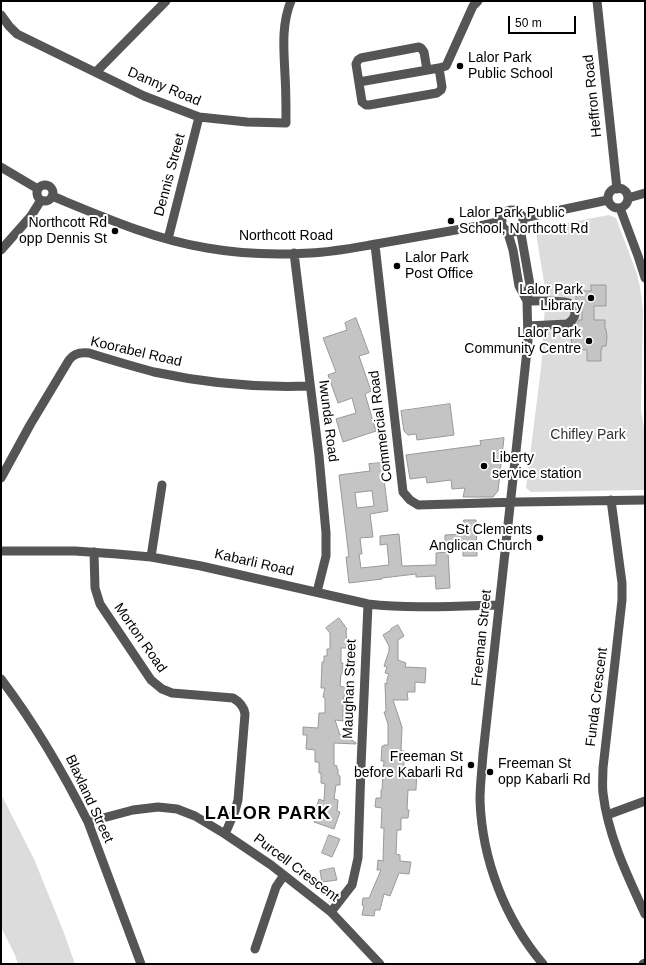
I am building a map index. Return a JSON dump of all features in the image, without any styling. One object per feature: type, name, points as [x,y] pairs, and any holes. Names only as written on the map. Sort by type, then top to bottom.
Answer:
[{"type":"street","points":[[96,72],[166,1]]},
{"type":"street","name":"Danny Road","points":[[1,15],[17,34],[144,96],[199,117],[247,122],[286,123],[284,49],[285,26],[291,1]]},
{"type":"street","points":[[359,82],[444,67],[447,64],[473,6],[478,1]]},
{"type":"street","name":"Heffron Road","points":[[597,1],[617,189]]},
{"type":"street","points":[[427,70],[424,52],[419,47],[361,58],[356,64],[362,102],[369,105],[437,93],[442,87],[438,68]]},
{"type":"street","name":"Dennis Street","points":[[168,239],[199,117]]},
{"type":"street","points":[[1,167],[38,189]]},
{"type":"street","points":[[1,250],[31,216],[42,200],[47,200],[52,196],[52,190],[49,186],[44,185],[38,189]]},
{"type":"street","points":[[38,189],[38,196],[42,200]]},
{"type":"street","points":[[617,189],[622,189],[628,198],[626,204],[620,208],[613,206],[608,200],[609,194],[617,189]]},
{"type":"street","points":[[628,198],[645,193]]},
{"type":"street","name":"Northcott Road","points":[[52,196],[117,222],[168,239],[208,248],[272,254],[311,253],[339,250],[502,221]]},
{"type":"street","points":[[523,218],[608,200]]},
{"type":"street","points":[[620,208],[645,278]]},
{"type":"street","points":[[511,210],[517,211],[523,218],[522,225],[514,232],[507,230],[503,226],[502,221],[502,218],[506,213],[511,210]]},
{"type":"street","name":"Freeman Street","points":[[520,228],[530,284],[527,301],[528,341],[480,787],[481,815],[488,856],[495,881],[517,928],[534,954],[543,964]]},
{"type":"street","name":"Freeman Street","points":[[507,230],[513,250],[519,286],[527,301]]},
{"type":"street","name":"Commercial Road","points":[[375,244],[403,492],[410,500],[418,505],[645,500]]},
{"type":"street","name":"Iwunda Road","points":[[294,254],[319,456],[326,533],[326,556],[317,592]]},
{"type":"street","points":[[527,301],[540,300],[565,302],[573,306],[575,312],[573,319],[567,324],[528,326]]},
{"type":"street","name":"Koorabel Road","points":[[1,478],[30,425],[69,360],[77,353],[89,354],[154,372],[192,379],[237,385],[310,386]]},
{"type":"street","points":[[151,558],[162,485]]},
{"type":"street","name":"Funda Crescent","points":[[611,500],[622,593],[603,768],[602,792],[618,853],[645,914]]},
{"type":"street","name":"Kabarli Road","points":[[1,551],[39,550],[94,552],[151,558],[201,566],[368,604],[410,607],[499,605]]},
{"type":"street","name":"Morton Road","points":[[94,552],[95,588],[100,604],[151,680],[162,689],[172,693],[234,698],[244,708],[245,714],[238,800],[225,834]]},
{"type":"street","name":"Maughan Street","points":[[331,912],[352,885],[358,858],[360,774],[368,604]]},
{"type":"street","name":"Blaxland Street","points":[[1,679],[32,722],[78,801],[88,822],[141,964]]},
{"type":"street","points":[[607,815],[645,801]]},
{"type":"street","name":"Purcell Crescent","points":[[88,822],[138,809],[150,808],[177,809],[195,816],[225,834],[284,875],[331,912],[380,964]]},
{"type":"street","points":[[255,949],[276,887],[284,875]]},
{"type":"green space","name":"Chifley Park","points":[[609,215],[616,218],[637,274],[640,287],[643,310],[641,410],[645,435],[645,490],[531,492],[526,488],[541,368],[545,306],[545,288],[536,233],[540,228]]},
{"type":"green space","points":[[1,794],[34,859],[75,964],[18,964],[1,927]]},
{"type":"building","name":"Lalor Park Community Centre","points":[[591,285],[606,285],[606,306],[594,306],[594,320],[605,320],[607,337],[606,346],[602,346],[601,349],[601,361],[587,361],[587,350],[575,349],[575,345],[572,345],[572,329],[577,329],[579,320],[582,320],[582,310],[576,301],[576,296],[581,291],[591,291]]},
{"type":"building","points":[[356,318],[369,353],[359,356],[371,391],[365,394],[376,431],[343,442],[336,419],[356,413],[352,398],[338,403],[328,375],[336,372],[323,338],[347,330],[345,323]]},
{"type":"building","points":[[450,404],[454,435],[417,440],[416,434],[408,435],[404,431],[401,411]]},
{"type":"building","points":[[504,438],[498,491],[493,497],[463,497],[465,488],[452,489],[451,480],[427,483],[426,477],[410,479],[406,455],[481,445],[480,441]]},
{"type":"building","points":[[382,463],[388,511],[370,514],[373,537],[360,538],[362,554],[359,554],[361,568],[389,565],[387,544],[380,545],[380,536],[399,534],[402,566],[436,565],[436,553],[448,552],[450,588],[436,589],[435,576],[416,577],[416,574],[349,583],[346,557],[349,557],[339,475],[370,471],[369,464]],"holes":[[[372,491],[374,506],[357,508],[355,493]]]},
{"type":"building","points":[[464,520],[476,520],[477,556],[463,556],[463,545],[445,545],[445,535],[465,534]]},
{"type":"building","points":[[339,618],[347,629],[347,648],[341,648],[341,663],[343,663],[340,686],[347,688],[343,700],[343,721],[335,720],[340,735],[346,736],[356,744],[334,743],[334,765],[337,766],[338,769],[340,785],[336,785],[334,799],[338,800],[337,811],[340,812],[334,829],[314,822],[316,815],[314,814],[319,799],[324,801],[325,784],[321,783],[319,762],[315,762],[315,750],[306,749],[307,735],[303,735],[303,727],[318,728],[319,713],[325,713],[325,698],[323,697],[325,688],[321,688],[322,662],[324,662],[324,656],[327,656],[327,649],[330,649],[330,633],[326,628]]},
{"type":"building","points":[[398,625],[404,636],[398,640],[398,660],[406,663],[405,667],[426,668],[425,683],[415,682],[415,692],[407,692],[408,700],[393,700],[402,727],[401,751],[404,751],[404,769],[417,770],[416,790],[408,790],[408,818],[401,818],[401,830],[397,830],[396,854],[400,855],[400,861],[411,862],[409,874],[399,873],[390,896],[384,894],[380,910],[375,910],[374,916],[362,915],[364,906],[362,905],[363,898],[369,898],[381,870],[377,870],[378,860],[383,861],[384,828],[381,828],[382,808],[375,807],[376,798],[381,798],[382,790],[384,761],[381,761],[382,746],[388,745],[388,724],[384,712],[386,712],[385,683],[387,684],[389,674],[385,673],[387,667],[384,666],[389,651],[389,646],[383,635]]},
{"type":"building","points":[[329,835],[340,839],[332,857],[322,853]]},
{"type":"building","points":[[334,868],[337,880],[322,882],[320,871]]},
{"type":"place","name":"Lalor Park Public School","points":[[460,66]]},
{"type":"place","name":"Lalor Park Public School, Northcott Rd","points":[[451,221]]},
{"type":"place","name":"Northcott Rd opp Dennis St","points":[[115,231]]},
{"type":"place","name":"Lalor Park Post Office","points":[[397,266]]},
{"type":"place","name":"Lalor Park Library","points":[[591,298]]},
{"type":"place","name":"Lalor Park Community Centre","points":[[589,341]]},
{"type":"place","name":"Liberty service station","points":[[484,466]]},
{"type":"place","name":"St Clements Anglican Church","points":[[540,538]]},
{"type":"place","name":"Freeman St before Kabarli Rd","points":[[471,765]]},
{"type":"place","name":"Freeman St opp Kabarli Rd","points":[[490,772]]},
{"type":"district","name":"LALOR PARK","points":[[268,814]]}]
